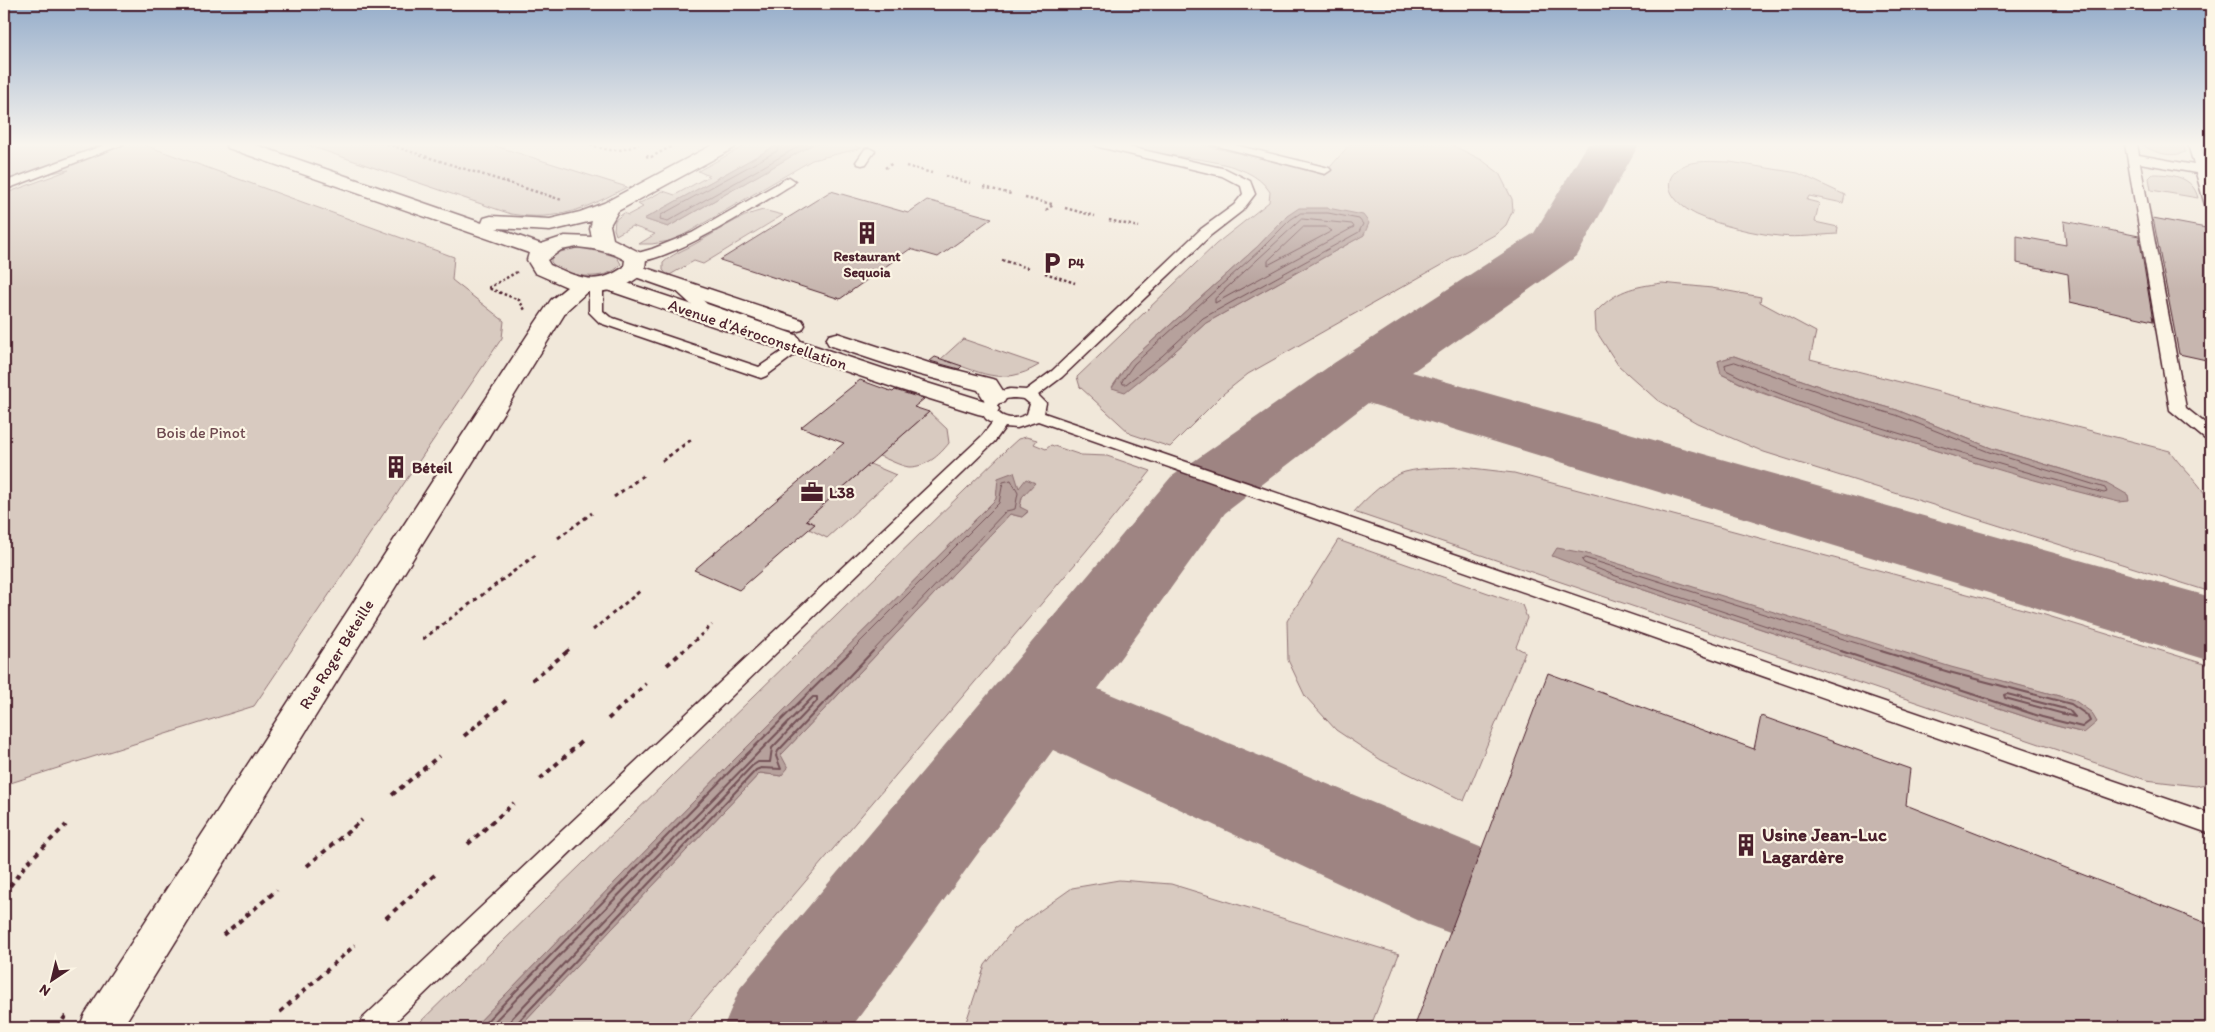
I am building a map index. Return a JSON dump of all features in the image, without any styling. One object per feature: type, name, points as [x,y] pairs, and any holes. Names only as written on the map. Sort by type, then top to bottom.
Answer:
[{"type":"street","points":[[373,192],[537,249],[554,246],[604,210]]},
{"type":"street","points":[[403,192],[554,246]]},
{"type":"street","points":[[491,222],[550,225],[586,217],[604,210],[638,192]]},
{"type":"street","points":[[604,210],[600,222],[600,234],[606,245]]},
{"type":"street","name":"Avenue d'Aéroconstellation","points":[[592,242],[606,245],[635,264],[677,285],[912,376],[798,347],[596,286],[542,269],[537,260],[554,246],[592,242]]},
{"type":"street","name":"Rue Roger Béteille","points":[[99,1028],[547,322],[564,299],[596,286],[635,264]]},
{"type":"street","points":[[912,376],[994,410]]},
{"type":"lane","points":[[635,264],[686,241],[770,192]]},
{"type":"lane","points":[[1029,395],[1057,374],[1206,232],[1238,208],[1248,192]]},
{"type":"lane","points":[[2139,192],[2178,410],[2211,436]]},
{"type":"lane","points":[[2208,192],[2211,205]]},
{"type":"lane","points":[[596,286],[596,312],[605,320],[760,374],[798,347],[791,338],[702,307],[677,285]]},
{"type":"lane","points":[[371,1028],[988,439],[994,410],[1015,392],[1029,395],[1038,403],[1039,409],[1035,415],[1022,422],[994,410]]},
{"type":"lane","points":[[1035,415],[2211,824]]},
{"type":"path","points":[[538,192],[566,201]]},
{"type":"path","points":[[1004,192],[1011,194]]},
{"type":"path","points":[[1025,198],[1053,205],[1046,210]]},
{"type":"path","points":[[1065,208],[1095,216]]},
{"type":"path","points":[[1109,220],[1139,228]]},
{"type":"path","points":[[1002,260],[1028,268]]},
{"type":"path","points":[[518,271],[488,288],[519,300],[525,307],[526,314]]},
{"type":"path","points":[[1045,273],[1075,282]]},
{"type":"path","points":[[662,461],[692,439]]},
{"type":"path","points":[[614,497],[644,475]]},
{"type":"path","points":[[558,538],[592,513]]},
{"type":"path","points":[[423,639],[537,554]]},
{"type":"path","points":[[593,630],[640,591]]},
{"type":"path","points":[[667,665],[712,625]]},
{"type":"path","points":[[532,680],[572,647]]},
{"type":"path","points":[[608,719],[646,684]]},
{"type":"path","points":[[464,736],[510,698]]},
{"type":"path","points":[[540,779],[582,741]]},
{"type":"path","points":[[392,795],[439,756]]},
{"type":"path","points":[[468,844],[514,803]]},
{"type":"path","points":[[306,866],[362,820]]},
{"type":"path","points":[[4,894],[28,863],[66,825]]},
{"type":"path","points":[[386,918],[438,872]]},
{"type":"path","points":[[223,935],[277,890]]},
{"type":"path","points":[[280,1012],[355,945]]},
{"type":"green space","name":"Bois de Pinot","points":[[9,192],[275,192],[454,257],[452,280],[504,321],[502,338],[254,706],[4,785],[4,194]]},
{"type":"green space","points":[[446,192],[617,192],[585,207],[558,215],[528,216],[511,214]]},
{"type":"green space","points":[[661,192],[675,195],[680,192],[692,192],[644,219],[668,227],[729,192],[757,192],[675,240],[639,244],[655,234],[632,226],[616,235],[614,229],[615,220],[624,213],[628,215],[643,207],[638,204]]},
{"type":"green space","points":[[1270,192],[1509,192],[1512,199],[1513,210],[1506,225],[1496,234],[1248,374],[1223,394],[1170,447],[1131,434],[1080,387],[1077,377],[1216,244],[1269,202]],"holes":[[[1287,216],[1364,235],[1206,323],[1165,360],[1112,387],[1130,361],[1257,247]]]},
{"type":"green space","points":[[1671,192],[1839,192],[1845,195],[1843,203],[1809,196],[1807,200],[1819,203],[1815,222],[1838,227],[1837,234],[1786,237],[1737,228],[1697,215],[1683,206]]},
{"type":"green space","points":[[2164,192],[2195,192],[2198,198]]},
{"type":"green space","points":[[763,210],[783,215],[703,264],[694,261],[668,276],[663,270],[663,263],[674,255],[735,221]]},
{"type":"green space","points":[[587,248],[617,257],[621,264],[615,270],[606,274],[586,276],[565,272],[551,262],[551,258],[560,252]]},
{"type":"green space","points":[[1662,283],[1712,288],[1761,297],[1760,302],[1816,332],[1810,359],[2170,451],[2204,493],[2211,509],[2211,592],[1764,452],[1697,423],[1657,400],[1618,365],[1596,331],[1595,313],[1610,299],[1634,288]],"holes":[[[1734,356],[1844,395],[1897,410],[1991,448],[2107,483],[1976,463],[1833,418],[1756,391],[1721,374],[1718,361]]]},
{"type":"green space","points":[[963,339],[1039,365],[1025,372],[1001,376],[979,372],[941,359]]},
{"type":"green space","points":[[929,412],[947,429],[949,443],[941,452],[926,463],[915,467],[898,464],[879,456]]},
{"type":"green space","points":[[1026,437],[1037,440],[1034,444],[1046,449],[1051,445],[1081,455],[1107,456],[1151,471],[1087,550],[681,1028],[518,1028],[760,773],[781,776],[781,755],[1010,514],[1022,517],[1028,512],[1020,507],[1022,497],[1034,482],[1019,488],[999,478],[996,499],[734,760],[473,1028],[414,1028],[1007,449],[1018,439]]},
{"type":"green space","points":[[870,464],[896,475],[827,538],[809,529],[814,524],[806,520]]},
{"type":"green space","points":[[1463,467],[1514,473],[1715,526],[2045,615],[2211,666],[2211,783],[2196,786],[2146,780],[1354,512],[1378,489],[1399,474],[1419,469]],"holes":[[[1614,580],[2074,700],[2084,733],[2041,722]]]},
{"type":"green space","points":[[1338,540],[1522,605],[1527,618],[1516,647],[1525,652],[1464,801],[1381,760],[1336,730],[1305,696],[1288,660],[1287,621]]},
{"type":"green space","points":[[1119,880],[1171,884],[1399,954],[1370,1028],[964,1028],[985,965],[1014,929],[1072,888]]},
{"type":"water","points":[[692,192],[729,192],[668,227],[644,219]]},
{"type":"water","points":[[1299,208],[1328,208],[1363,215],[1369,223],[1364,235],[1206,323],[1165,360],[1125,392],[1112,388],[1130,361],[1257,247],[1287,216]]},
{"type":"water","points":[[1734,356],[1844,395],[1897,410],[1991,448],[2107,483],[2128,495],[2129,501],[2119,502],[2006,472],[1784,401],[1721,374],[1718,361]]},
{"type":"water","points":[[1014,472],[1019,488],[1026,479],[1035,483],[1022,497],[1020,507],[1028,511],[1022,517],[1010,514],[781,755],[788,768],[781,776],[760,773],[518,1028],[473,1028],[734,760],[996,499],[998,478]]},
{"type":"water","points":[[1557,548],[1584,553],[1951,667],[2074,700],[2091,712],[2097,722],[2084,733],[2041,722],[1614,580],[1552,556]]},
{"type":"building","name":"Restaurant Sequoia","points":[[829,192],[835,192],[908,213],[927,200],[992,218],[938,257],[910,249],[840,299],[720,260]]},
{"type":"building","points":[[2153,218],[2206,228],[2211,249],[2211,361],[2179,354]]},
{"type":"building","points":[[2064,221],[2139,236],[2153,321],[2070,302],[2068,274],[2017,263],[2017,236],[2066,245]]},
{"type":"building","points":[[935,357],[962,366],[959,369],[930,361]]},
{"type":"building","name":"L38","points":[[860,380],[893,392],[895,390],[924,399],[914,407],[929,412],[806,520],[815,524],[739,590],[694,570],[844,443],[801,427]]},
{"type":"building","name":"Usine Jean-Luc Lagardère","points":[[1548,673],[1754,749],[1761,716],[1910,769],[1906,805],[2211,925],[2211,1028],[1414,1028]]},
{"type":"taxiway","points":[[1358,378],[1556,244],[1586,192]]},
{"type":"taxiway","points":[[1036,702],[1198,495],[1358,378]]},
{"type":"taxiway","points":[[1358,378],[2211,629]]},
{"type":"taxiway","points":[[781,1028],[1036,702]]},
{"type":"taxiway","points":[[1036,702],[1466,891]]},
{"type":"place","name":"Restaurant Sequoia","points":[[867,233]]},
{"type":"place","name":"P4","points":[[1052,263]]},
{"type":"place","name":"Béteil","points":[[396,467]]},
{"type":"place","name":"L38","points":[[812,492]]},
{"type":"place","name":"Usine Jean-Luc Lagardère","points":[[1746,845]]}]
